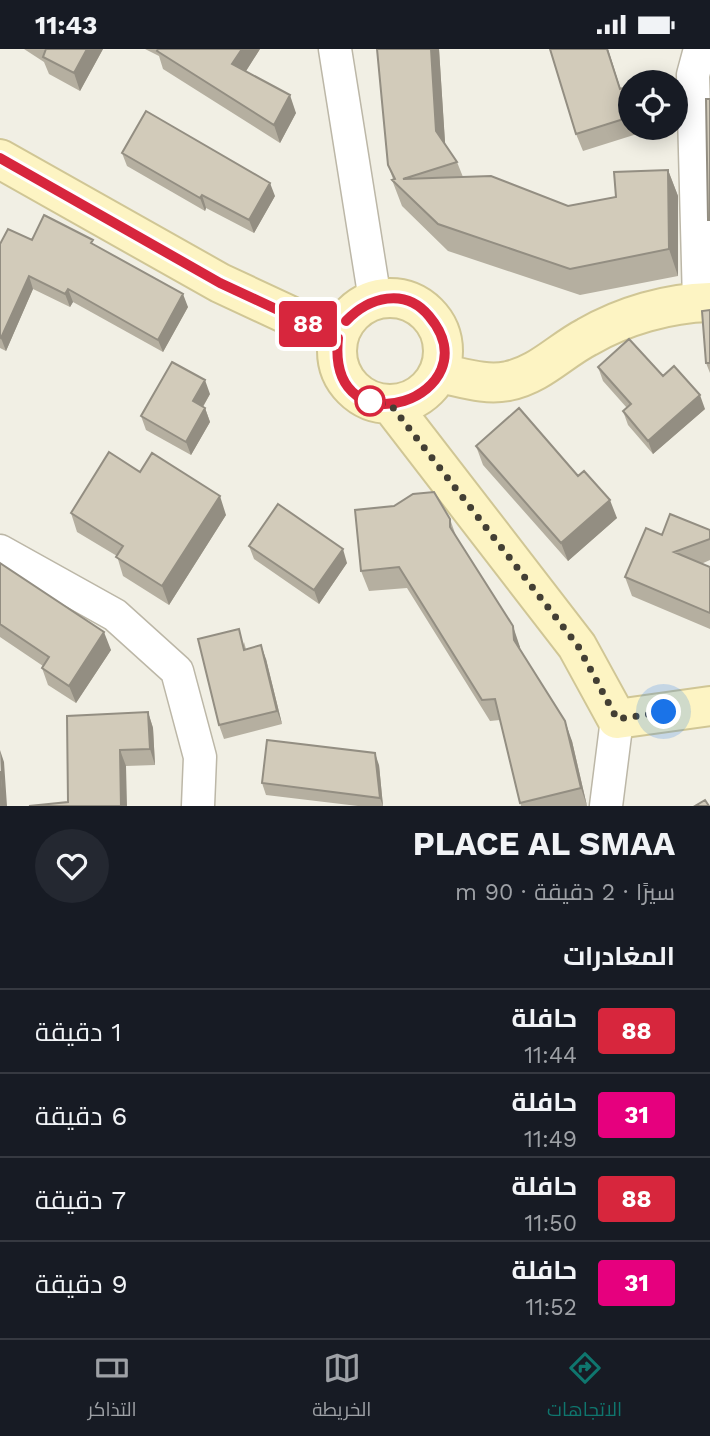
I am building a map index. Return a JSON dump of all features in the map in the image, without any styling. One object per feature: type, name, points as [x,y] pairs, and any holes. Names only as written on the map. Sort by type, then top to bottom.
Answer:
[{"type":"street","points":[[335,49],[376,300]]},
{"type":"street","points":[[439,373],[488,383],[507,382],[542,367],[585,337],[612,324],[670,307],[705,302],[693,75],[700,49]]},
{"type":"street","points":[[0,159],[220,283],[338,338]]},
{"type":"street","points":[[393,298],[410,301],[430,317],[442,339],[443,357],[439,373],[427,389],[410,401],[391,405],[363,398],[349,387],[338,364],[338,338],[346,321],[359,307],[376,300],[393,298]]},
{"type":"street","points":[[391,405],[578,646],[617,719],[606,806]]},
{"type":"street","points":[[0,551],[115,615],[177,671],[200,757],[198,806]]},
{"type":"street","points":[[617,719],[710,706]]},
{"type":"building","points":[[46,49],[87,49],[74,73],[43,57]]},
{"type":"building","points":[[242,49],[232,64],[290,95],[274,125],[157,51]]},
{"type":"building","points":[[377,49],[431,49],[436,131],[457,162],[403,179],[491,176],[568,206],[616,197],[614,172],[668,170],[669,249],[570,269],[438,224],[392,180],[395,179],[388,165]]},
{"type":"building","points":[[550,49],[607,49],[618,83],[618,121],[576,134]]},
{"type":"building","points":[[706,99],[710,99],[710,220],[708,220]]},
{"type":"building","points":[[146,111],[270,183],[249,220],[202,195],[200,198],[122,153]]},
{"type":"building","points":[[44,215],[93,240],[91,243],[183,294],[158,340],[68,289],[65,294],[29,276],[0,337],[0,244],[8,229],[32,240]]},
{"type":"building","points":[[710,310],[710,363],[706,363],[702,311]]},
{"type":"building","points":[[629,339],[663,376],[674,366],[700,395],[648,441],[623,411],[631,404],[598,367]]},
{"type":"building","points":[[172,362],[205,380],[193,401],[205,408],[186,442],[141,416]]},
{"type":"building","points":[[519,408],[578,476],[584,471],[610,500],[561,543],[476,446]]},
{"type":"building","points":[[109,452],[140,472],[152,453],[220,496],[162,586],[116,557],[123,546],[71,513]]},
{"type":"building","points":[[434,492],[450,519],[450,527],[513,626],[514,640],[565,721],[581,788],[520,803],[495,699],[482,700],[399,567],[361,571],[355,510],[394,506],[413,494]]},
{"type":"building","points":[[278,504],[343,549],[314,590],[249,546]]},
{"type":"building","points":[[670,514],[710,530],[710,539],[674,552],[710,567],[710,613],[625,577],[646,528],[662,535]]},
{"type":"building","points":[[0,563],[104,632],[69,686],[42,668],[49,657],[0,624]]},
{"type":"building","points":[[239,629],[244,650],[261,645],[277,711],[219,725],[198,639]]},
{"type":"building","points":[[148,712],[150,749],[120,750],[121,806],[29,806],[68,802],[67,716]]},
{"type":"building","points":[[267,740],[375,753],[380,798],[262,783]]},
{"type":"building","points":[[0,771],[2,806],[0,806]]},
{"type":"building","points":[[705,800],[709,806],[695,806]]},
{"type":"bus line","name":"88","points":[[0,158],[220,283],[338,338],[336,355],[340,372],[349,387],[363,398],[391,405],[410,401],[427,389],[439,373],[443,357],[442,339],[436,323],[424,310],[410,301],[393,298],[376,300],[359,307],[346,321]]},
{"type":"route","points":[[370,401],[391,405],[578,646],[617,719],[664,712]]}]
